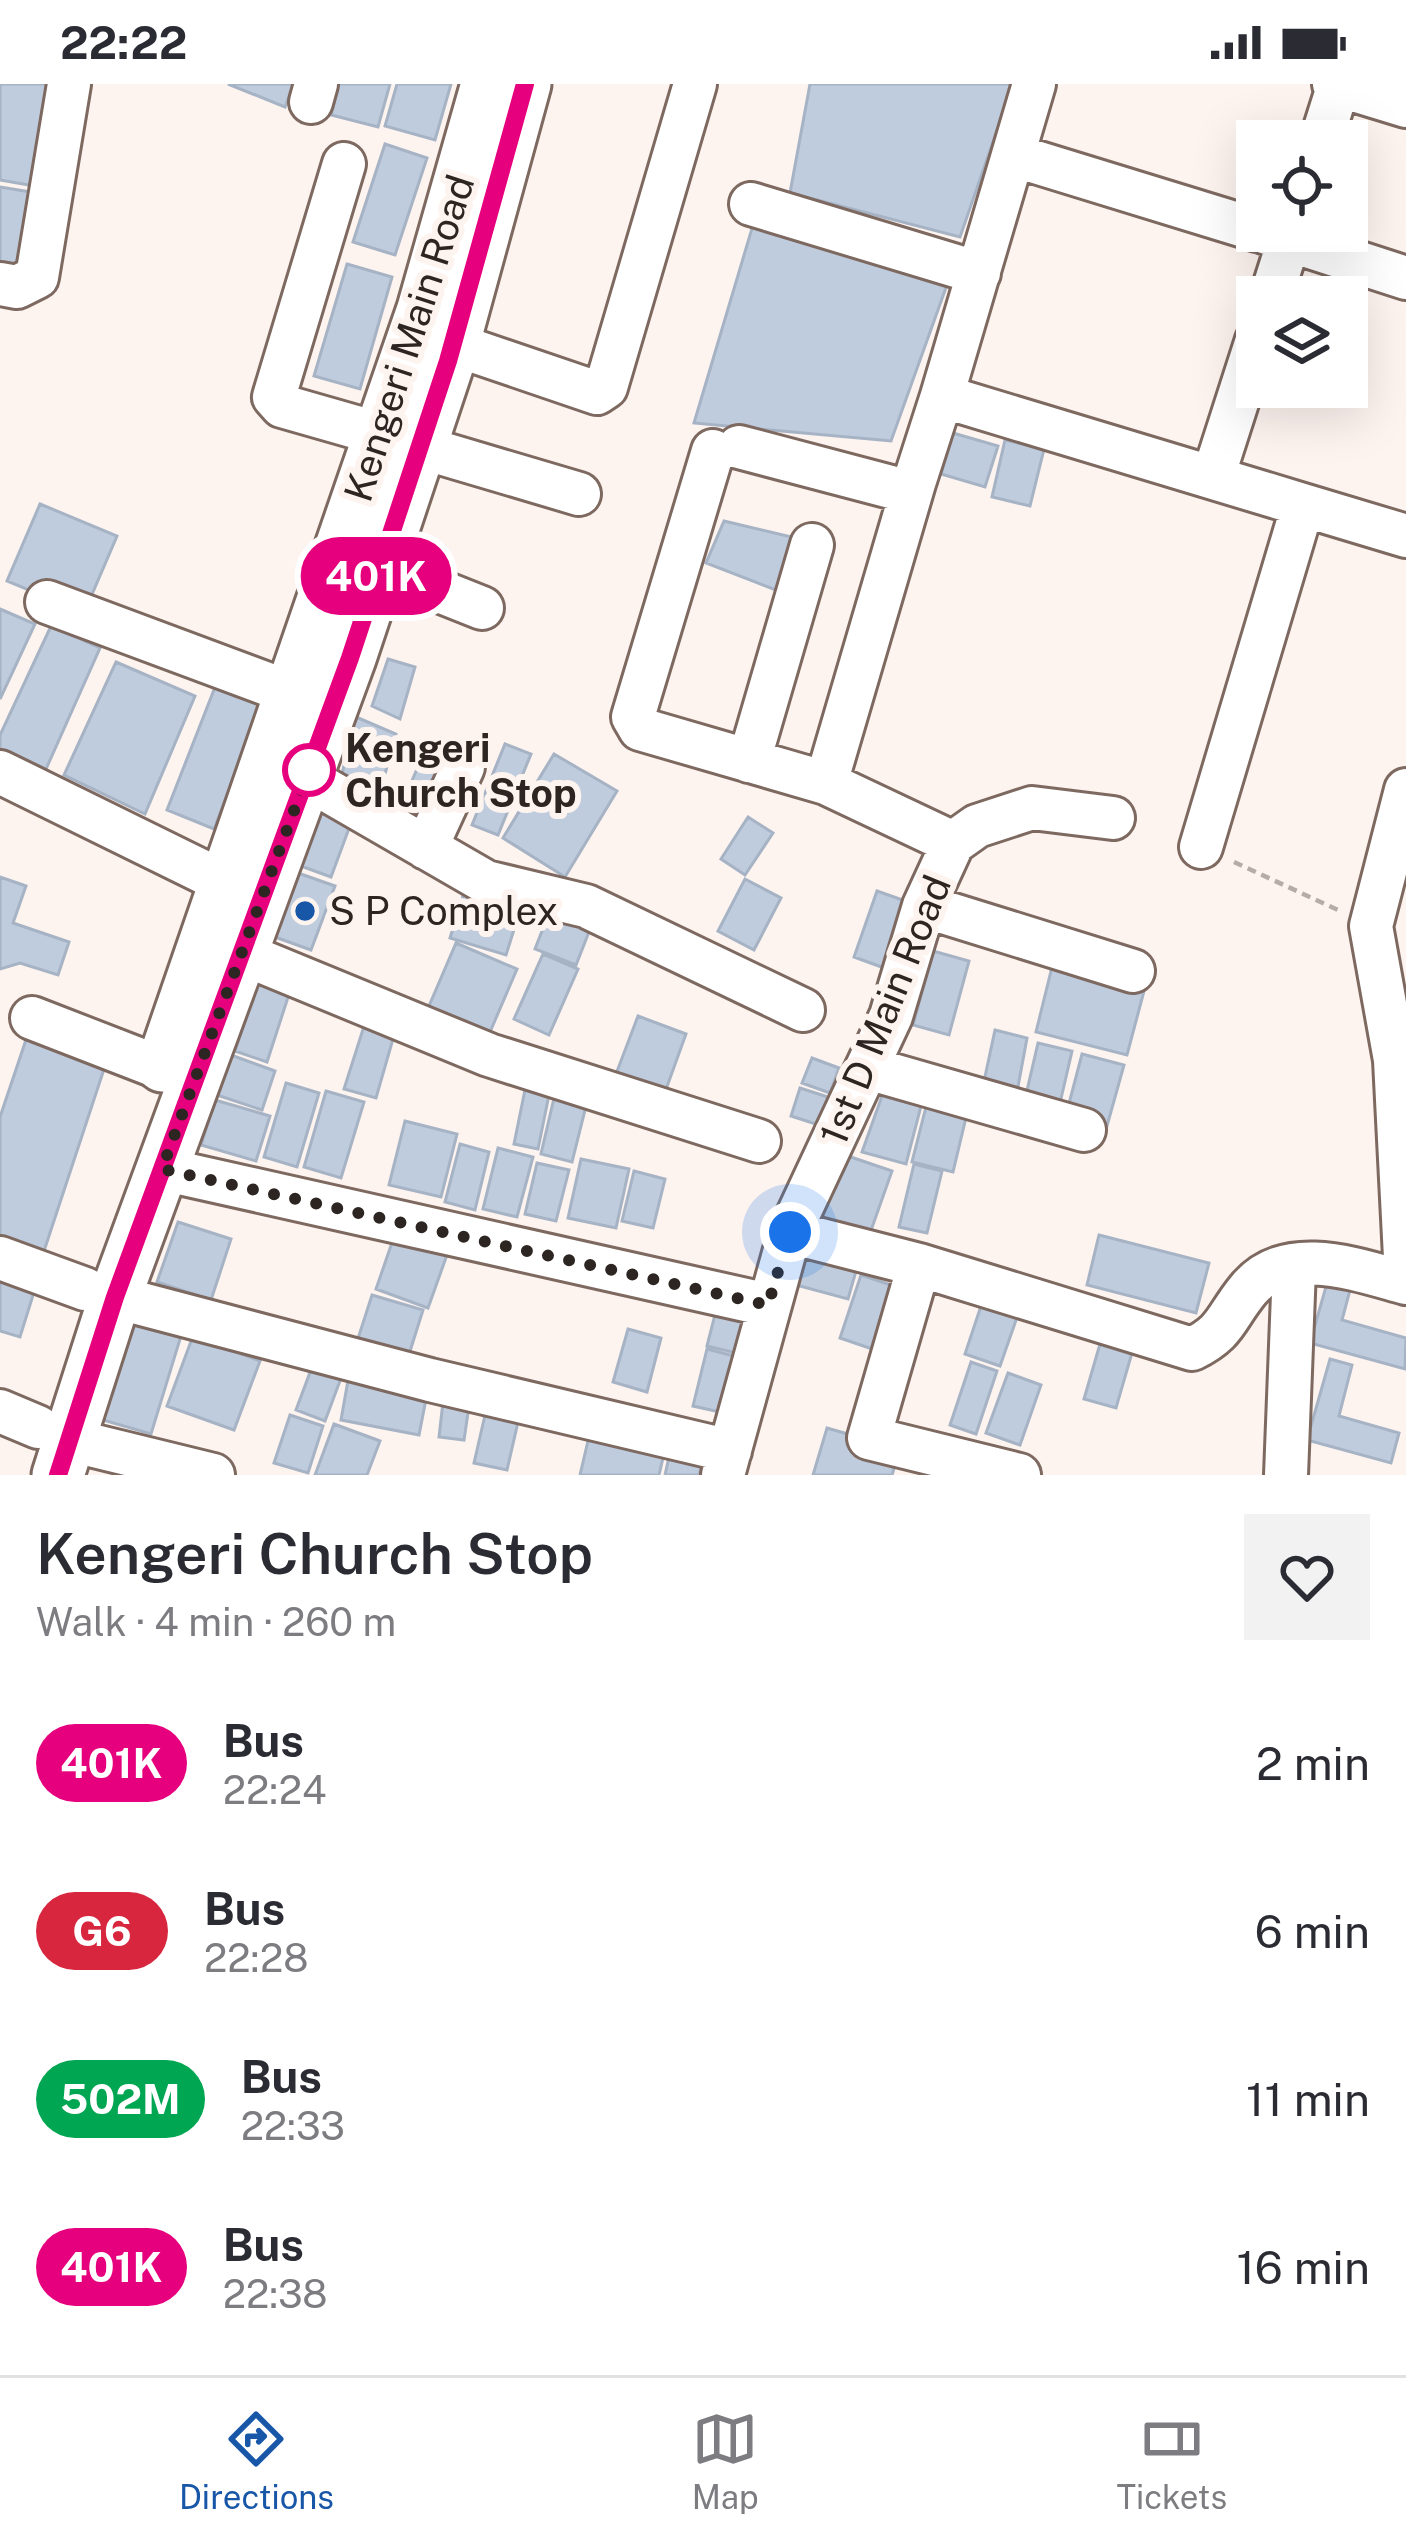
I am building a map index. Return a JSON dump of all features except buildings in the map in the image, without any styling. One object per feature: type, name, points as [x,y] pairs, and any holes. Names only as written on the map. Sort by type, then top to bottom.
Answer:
[{"type":"main road","name":"Kengeri Main Road","points":[[100,1293],[161,1068],[243,891],[306,778],[379,567],[424,309],[487,84]]},
{"type":"main road","name":"Kengeri Main Road","points":[[20,1475],[41,1438],[100,1293],[162,1169],[241,953],[243,891],[291,693],[399,440],[453,344],[525,84]]},
{"type":"street","points":[[0,284],[17,287],[37,277],[69,84]]},
{"type":"street","points":[[453,344],[597,393],[606,387],[695,84]]},
{"type":"street","points":[[826,783],[1034,84]]},
{"type":"street","points":[[1327,120],[1338,84],[1406,106]]},
{"type":"street","points":[[1016,156],[1236,221]]},
{"type":"street","points":[[344,164],[274,397],[282,406],[579,494]]},
{"type":"street","points":[[751,204],[979,273]]},
{"type":"street","points":[[1330,252],[1406,278]]},
{"type":"street","points":[[942,396],[1406,536]]},
{"type":"street","points":[[1213,477],[1236,405]]},
{"type":"street","points":[[914,483],[902,490],[726,449],[633,717],[640,729],[826,783],[953,843]]},
{"type":"street","points":[[1202,847],[1303,505]]},
{"type":"street","points":[[748,761],[812,545]]},
{"type":"street","points":[[379,567],[482,608]]},
{"type":"street","points":[[47,602],[291,693]]},
{"type":"street","points":[[426,848],[463,767]]},
{"type":"street","points":[[0,772],[243,891]]},
{"type":"street","points":[[306,778],[486,883],[586,906],[803,1010]]},
{"type":"street","points":[[790,1232],[920,1265],[1192,1349],[1218,1336],[1248,1289],[1268,1273],[1326,1261],[1406,1280],[1392,943],[1406,790]]},
{"type":"street","name":"1st D Main Road","points":[[727,1463],[790,1232],[868,1068],[924,906],[953,843],[977,826],[1033,808],[1113,818]]},
{"type":"street","points":[[924,906],[1132,971]]},
{"type":"street","points":[[241,953],[489,1055],[759,1141]]},
{"type":"street","points":[[32,1018],[161,1068]]},
{"type":"street","points":[[868,1068],[1084,1130]]},
{"type":"street","points":[[162,1169],[768,1305]]},
{"type":"street","points":[[0,1258],[100,1293],[727,1463]]},
{"type":"street","points":[[920,1265],[869,1438],[1019,1475]]},
{"type":"street","points":[[1286,1475],[1294,1268]]},
{"type":"street","points":[[41,1438],[213,1475]]},
{"type":"path","points":[[1202,847],[1392,943]]},
{"type":"bus line","name":"401K","points":[[58,1475],[115,1297],[350,658],[448,361],[525,84]]},
{"type":"place","name":"Kengeri Church Stop","points":[[309,770]]},
{"type":"place","name":"S P Complex","points":[[305,911]]},
{"type":"route","points":[[309,770],[162,1169],[768,1305],[790,1232]]}]
